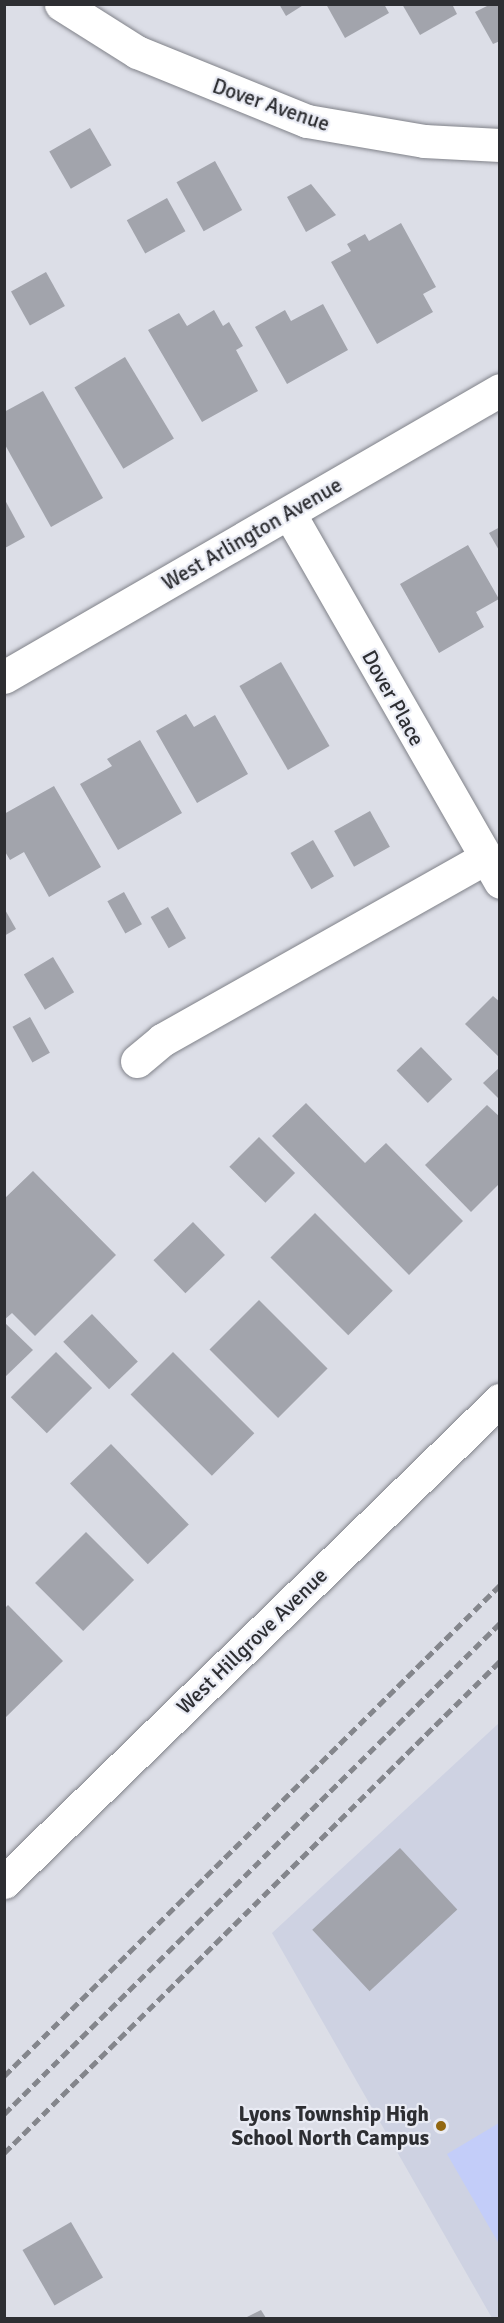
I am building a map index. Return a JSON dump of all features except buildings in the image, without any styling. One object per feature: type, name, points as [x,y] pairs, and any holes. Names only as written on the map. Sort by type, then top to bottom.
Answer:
[{"type":"street","name":"Dover Avenue","points":[[61,4],[137,52],[297,117],[424,141],[500,145]]},
{"type":"street","name":"West Arlington Avenue","points":[[4,677],[500,390]]},
{"type":"street","name":"Dover Place","points":[[289,513],[491,870]]},
{"type":"street","points":[[137,1061],[162,1040],[491,870]]},
{"type":"street","name":"West Hillgrove Avenue","points":[[4,1882],[500,1400]]},
{"type":"shaded area","name":"Lyons Township High School North Campus","points":[[499,1723],[499,2318],[492,2318],[272,1933]]},
{"type":"shaded area","points":[[499,2123],[499,2244],[447,2154]]},
{"type":"railway","points":[[4,2076],[500,1585]]},
{"type":"railway","points":[[4,2114],[500,1623]]},
{"type":"railway","points":[[4,2153],[500,1661]]},
{"type":"place","name":"Lyons Township High School North Campus","points":[[441,2126]]}]
